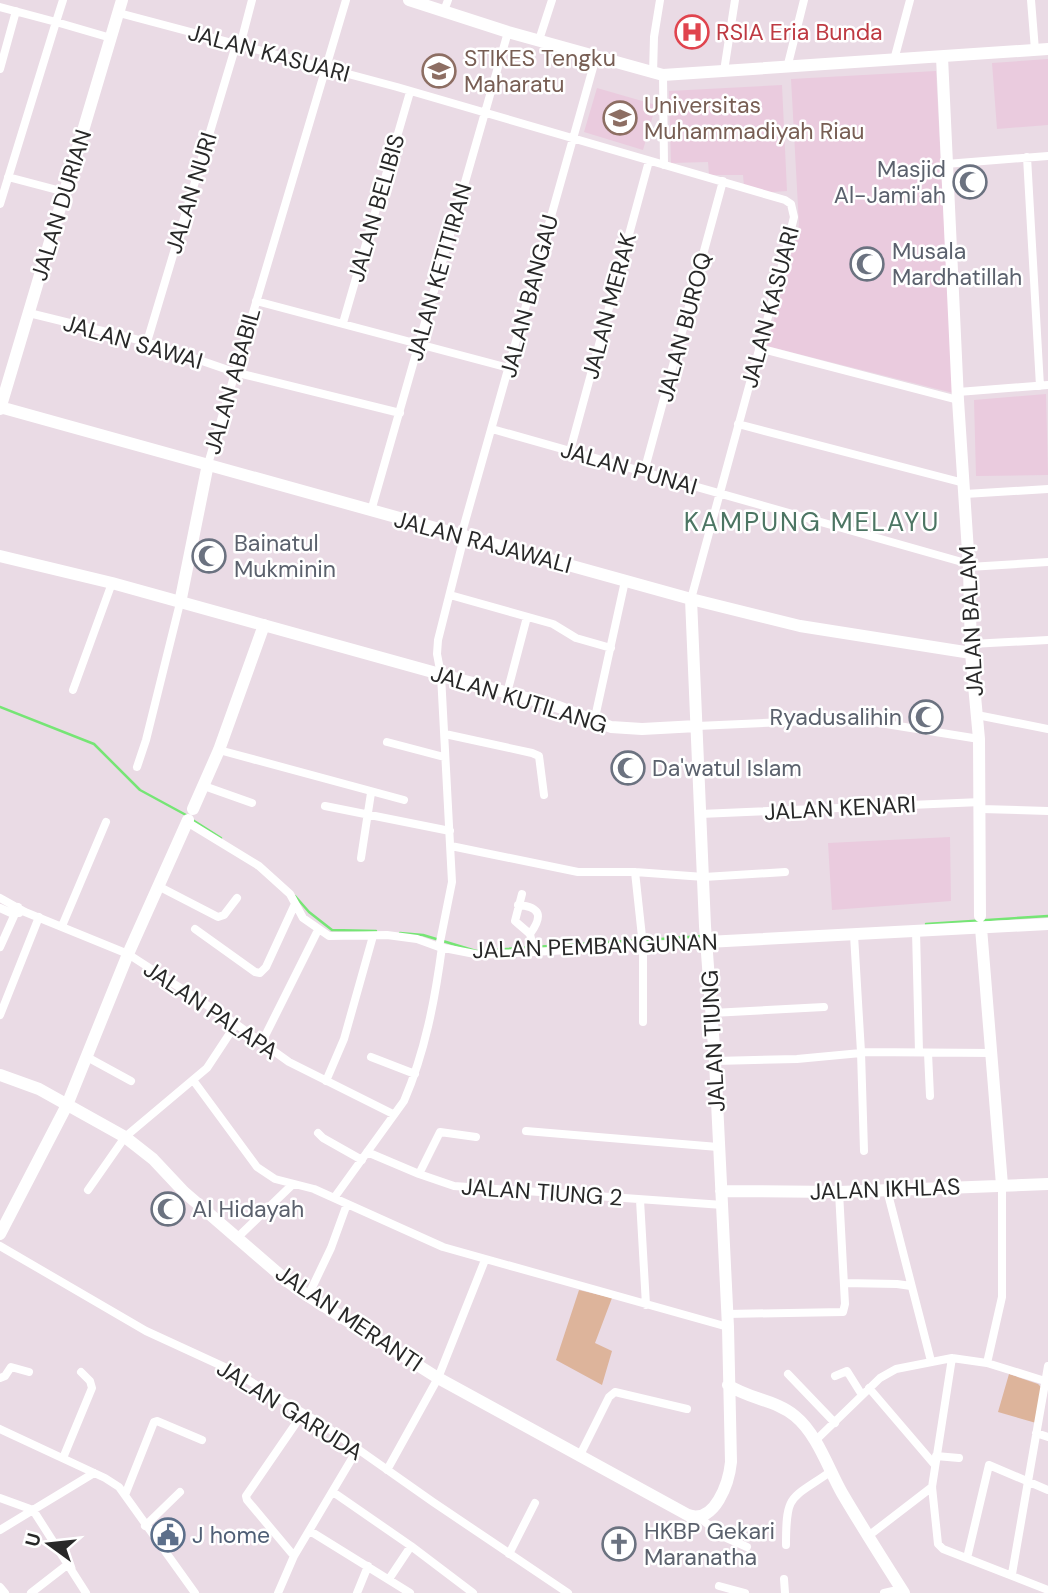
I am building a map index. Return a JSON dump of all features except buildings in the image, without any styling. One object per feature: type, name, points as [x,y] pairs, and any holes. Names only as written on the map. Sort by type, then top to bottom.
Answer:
[{"type":"street","points":[[0,204],[63,0]]},
{"type":"street","name":"JALAN NURI","points":[[147,342],[252,0]]},
{"type":"street","name":"JALAN ABABIL","points":[[137,766],[180,603],[208,464],[346,0]]},
{"type":"street","points":[[409,0],[446,6],[508,32],[658,74],[1042,50],[1031,0]]},
{"type":"street","points":[[539,40],[552,0]]},
{"type":"street","points":[[660,0],[654,37],[664,165]]},
{"type":"street","points":[[724,71],[735,0]]},
{"type":"street","points":[[787,68],[804,0]]},
{"type":"street","points":[[894,60],[910,0]]},
{"type":"street","points":[[0,6],[111,38]]},
{"type":"street","name":"JALAN KASUARI","points":[[121,6],[238,45],[723,181],[785,200],[793,207],[794,217],[784,258],[691,599]]},
{"type":"street","name":"JALAN DURIAN","points":[[0,408],[121,6]]},
{"type":"street","points":[[0,69],[3,49],[16,11]]},
{"type":"street","name":"JALAN KETITIRAN","points":[[371,512],[508,32]]},
{"type":"street","name":"JALAN BANGAU","points":[[334,1198],[404,1101],[415,1074],[437,987],[442,930],[452,882],[438,640],[462,536],[596,57]]},
{"type":"street","name":"JALAN BALAM","points":[[942,57],[971,649],[979,739],[981,923],[1002,1185]]},
{"type":"street","name":"JALAN BELIBIS","points":[[343,323],[410,92]]},
{"type":"street","points":[[947,164],[1048,156]]},
{"type":"street","points":[[759,348],[958,396],[1044,385],[1027,157]]},
{"type":"street","name":"JALAN MERAK","points":[[570,451],[649,161]]},
{"type":"street","points":[[8,177],[65,192]]},
{"type":"street","name":"JALAN BUROQ","points":[[644,472],[723,181]]},
{"type":"street","points":[[256,300],[509,369]]},
{"type":"street","name":"JALAN SAWAI","points":[[29,313],[147,342],[234,372],[400,413]]},
{"type":"street","name":"JALAN RAJAWALI","points":[[0,408],[691,599],[800,626],[971,649]]},
{"type":"street","points":[[738,424],[964,488],[1048,489]]},
{"type":"street","name":"JALAN PUNAI","points":[[492,429],[969,566],[1048,562]]},
{"type":"street","name":"JALAN KUTILANG","points":[[0,556],[112,583],[559,707],[611,727],[642,729],[855,719],[979,739]]},
{"type":"street","points":[[594,722],[625,581]]},
{"type":"street","points":[[73,690],[112,583]]},
{"type":"street","points":[[450,595],[557,625],[580,640],[611,648]]},
{"type":"street","name":"JALAN TIUNG","points":[[691,599],[706,935],[723,1205],[731,1462],[728,1483],[716,1502],[699,1517]]},
{"type":"street","points":[[507,693],[527,617]]},
{"type":"street","points":[[0,1234],[67,1105],[128,954],[219,750],[264,625]]},
{"type":"street","points":[[971,649],[1048,640]]},
{"type":"street","points":[[977,715],[1048,729]]},
{"type":"street","points":[[445,734],[539,756],[544,795]]},
{"type":"street","points":[[387,742],[444,757]]},
{"type":"street","points":[[219,750],[404,800]]},
{"type":"street","points":[[204,786],[253,803]]},
{"type":"street","points":[[361,858],[371,793]]},
{"type":"street","points":[[325,806],[450,831]]},
{"type":"street","name":"JALAN KENARI","points":[[700,814],[981,806],[1048,811]]},
{"type":"street","points":[[189,817],[260,866],[285,889],[303,918],[318,930],[261,1044]]},
{"type":"street","points":[[62,926],[106,822]]},
{"type":"street","points":[[452,846],[578,872],[635,872],[704,877],[785,872]]},
{"type":"street","name":"JALAN PEMBANGUNAN","points":[[635,872],[642,940]]},
{"type":"street","points":[[158,886],[218,917],[224,915],[237,898]]},
{"type":"street","points":[[522,894],[515,921],[532,944]]},
{"type":"street","name":"JALAN PALAPA","points":[[0,898],[19,911]]},
{"type":"street","points":[[195,929],[260,973],[266,967],[295,904]]},
{"type":"street","points":[[518,905],[534,909],[538,914],[532,944]]},
{"type":"street","name":"JALAN PALAPA","points":[[0,908],[38,917],[128,954],[289,1062],[393,1114]]},
{"type":"street","points":[[0,947],[19,911]]},
{"type":"street","points":[[0,1016],[38,917]]},
{"type":"street","name":"JALAN PEMBANGUNAN","points":[[318,930],[334,937],[417,939],[480,956],[532,944],[706,935],[854,935],[915,932],[981,923],[1048,924]]},
{"type":"street","points":[[915,932],[930,1096]]},
{"type":"street","points":[[854,935],[864,1151]]},
{"type":"street","points":[[326,1081],[344,1039],[373,936]]},
{"type":"street","points":[[642,940],[643,1022]]},
{"type":"street","points":[[712,1013],[824,1007]]},
{"type":"street","points":[[88,1190],[125,1137],[207,1068],[236,1024]]},
{"type":"street","points":[[715,1061],[797,1059],[861,1052],[992,1054]]},
{"type":"street","points":[[87,1057],[131,1081]]},
{"type":"street","points":[[371,1057],[415,1074]]},
{"type":"street","name":"JALAN MERANTI","points":[[0,1075],[40,1089],[125,1137],[153,1158],[184,1192],[286,1281],[308,1296],[438,1378],[683,1512],[699,1517]]},
{"type":"street","points":[[192,1080],[257,1167],[266,1174],[314,1189],[443,1247],[646,1305],[728,1320],[842,1313],[845,1304],[839,1192]]},
{"type":"street","points":[[526,1131],[718,1147]]},
{"type":"street","points":[[419,1174],[440,1132],[476,1137]]},
{"type":"street","name":"JALAN TIUNG 2","points":[[318,1133],[323,1138],[365,1156],[454,1186],[723,1205]]},
{"type":"street","points":[[238,1237],[293,1184]]},
{"type":"street","name":"JALAN IKHLAS","points":[[722,1191],[839,1192],[1048,1184]]},
{"type":"street","points":[[988,1363],[1002,1297],[1002,1185]]},
{"type":"street","points":[[887,1190],[931,1361]]},
{"type":"street","points":[[640,1199],[646,1305]]},
{"type":"street","points":[[308,1296],[331,1248],[347,1204]]},
{"type":"street","name":"JALAN GARUDA","points":[[0,1247],[146,1331],[233,1371],[303,1413],[568,1593]]},
{"type":"street","points":[[387,1470],[438,1378],[485,1259]]},
{"type":"street","points":[[844,1283],[897,1283],[911,1286]]},
{"type":"street","points":[[951,1358],[932,1487],[940,1547],[1048,1590]]},
{"type":"street","points":[[815,1441],[886,1373],[931,1361],[951,1358],[988,1363],[1045,1381]]},
{"type":"street","points":[[1012,1574],[1048,1366]]},
{"type":"street","points":[[0,1378],[5,1376],[11,1367],[29,1372]]},
{"type":"street","points":[[835,1377],[848,1371],[935,1460],[959,1458]]},
{"type":"street","points":[[63,1458],[92,1388],[90,1381],[81,1372]]},
{"type":"street","points":[[789,1374],[835,1423]]},
{"type":"street","points":[[728,1385],[742,1395],[788,1411],[815,1441],[867,1537],[903,1591],[884,1593]]},
{"type":"street","points":[[580,1455],[608,1397],[615,1392],[687,1409]]},
{"type":"street","points":[[294,1556],[246,1496],[303,1413]]},
{"type":"street","points":[[125,1494],[153,1422],[158,1421],[202,1440]]},
{"type":"street","points":[[0,1429],[111,1481],[125,1494],[193,1592]]},
{"type":"street","points":[[1036,1433],[1048,1437]]},
{"type":"street","points":[[278,1593],[294,1556],[357,1450]]},
{"type":"street","points":[[967,1558],[989,1465],[1048,1490]]},
{"type":"street","points":[[786,1545],[788,1505],[793,1498],[830,1472]]},
{"type":"street","points":[[0,1530],[94,1473]]},
{"type":"street","points":[[867,1537],[932,1487]]},
{"type":"street","points":[[145,1526],[180,1492]]},
{"type":"street","points":[[333,1492],[473,1593]]},
{"type":"street","points":[[0,1498],[33,1510],[86,1593]]},
{"type":"street","points":[[509,1554],[534,1503]]},
{"type":"street","points":[[699,1517],[722,1536],[747,1547]]},
{"type":"street","points":[[310,1531],[410,1593]]},
{"type":"street","points":[[388,1579],[411,1546]]},
{"type":"street","points":[[31,1593],[67,1565]]},
{"type":"street","points":[[358,1592],[368,1566]]},
{"type":"street","points":[[784,1578],[785,1593]]},
{"type":"street","points":[[719,1586],[745,1593]]},
{"type":"street","points":[[0,1587],[5,1593]]},
{"type":"shaded area","points":[[1048,59],[1048,125],[997,129],[992,63]]},
{"type":"shaded area","points":[[936,71],[953,393],[767,346],[799,225],[791,79]]},
{"type":"shaded area","points":[[782,85],[787,191],[758,193],[744,186],[743,175],[709,175],[708,162],[671,163],[669,91]]},
{"type":"shaded area","name":"Universitas Muhammadiyah Riau","points":[[597,88],[656,105],[643,150],[584,132]]},
{"type":"shaded area","points":[[1046,394],[1048,475],[976,476],[974,400]]},
{"type":"shaded area","points":[[950,837],[951,901],[832,910],[828,843]]},
{"type":"shaded area","points":[[579,1290],[612,1298],[595,1343],[612,1351],[602,1385],[556,1360]]},
{"type":"shaded area","points":[[1009,1374],[1041,1387],[1036,1423],[998,1412]]},
{"type":"waterway","points":[[0,707],[94,744],[140,790],[186,815]]},
{"type":"waterway","points":[[191,819],[221,838]]},
{"type":"waterway","points":[[295,896],[309,912],[332,930],[376,931]]},
{"type":"waterway","points":[[926,924],[1048,916]]},
{"type":"waterway","points":[[400,933],[423,935],[476,951],[639,940]]},
{"type":"waterway","points":[[646,940],[702,936]]},
{"type":"place","name":"RSIA Eria Bunda","points":[[692,32]]},
{"type":"place","name":"STIKES Tengku Maharatu","points":[[439,71]]},
{"type":"place","name":"Universitas Muhammadiyah Riau","points":[[620,118]]},
{"type":"place","name":"Masjid Al-Jami'ah","points":[[970,182]]},
{"type":"place","name":"Musala Mardhatillah","points":[[867,264]]},
{"type":"place","name":"Bainatul Mukminin","points":[[209,556]]},
{"type":"place","name":"Ryadusalihin","points":[[926,717]]},
{"type":"place","name":"Da'watul Islam","points":[[628,768]]},
{"type":"place","name":"Al Hidayah","points":[[168,1209]]},
{"type":"place","name":"J home","points":[[168,1535]]},
{"type":"place","name":"HKBP Gekari Maranatha","points":[[619,1544]]},
{"type":"district","name":"KAMPUNG MELAYU","points":[[812,522]]}]
